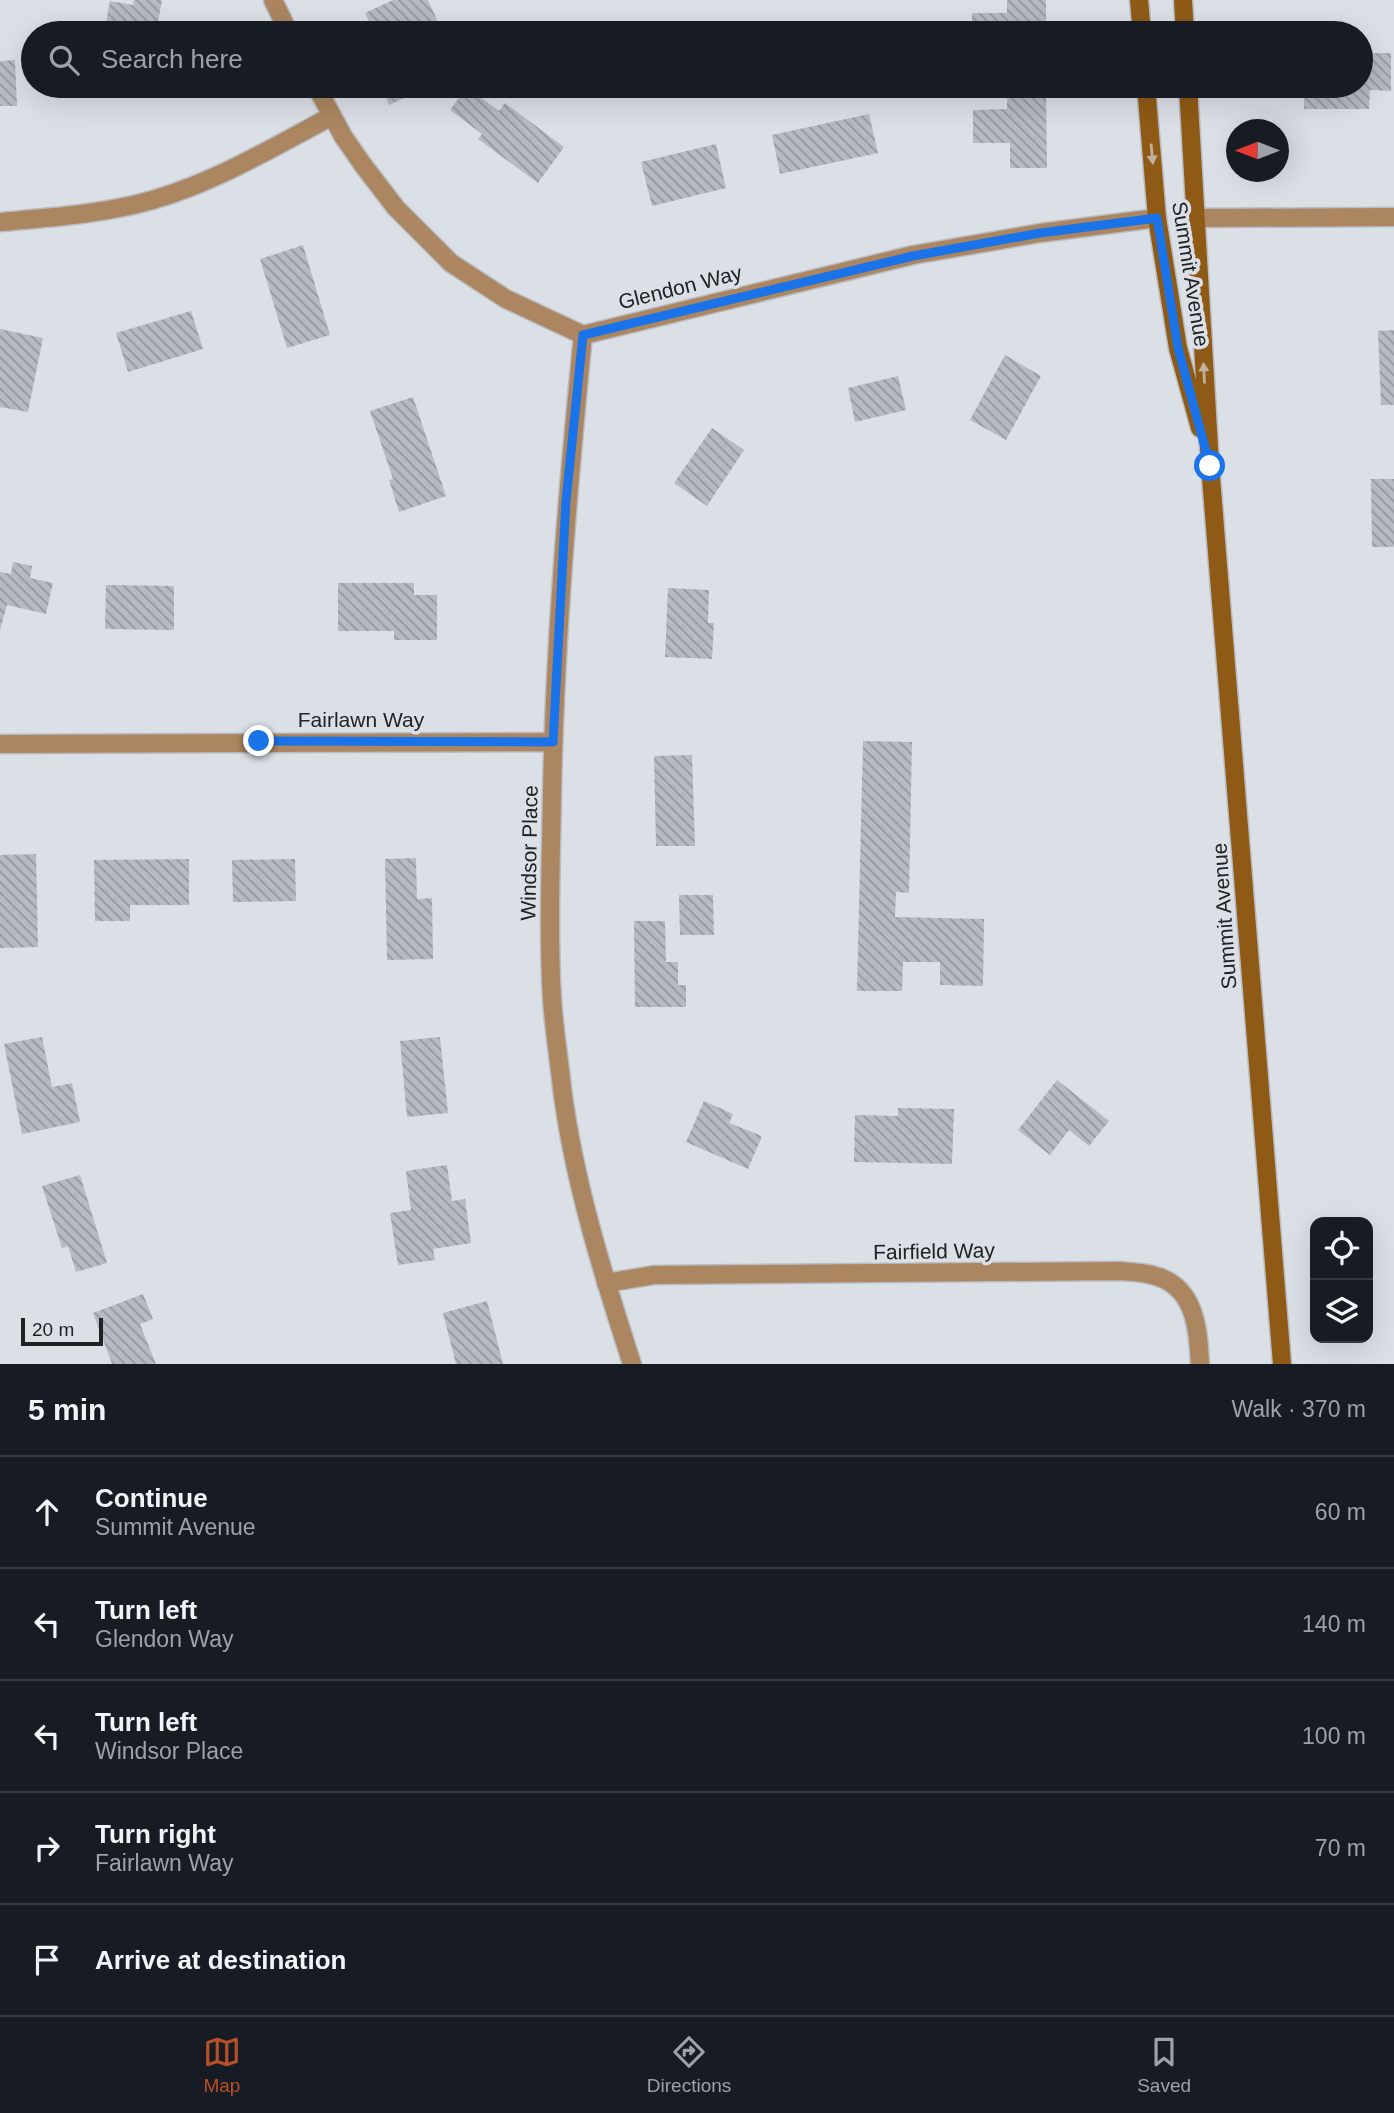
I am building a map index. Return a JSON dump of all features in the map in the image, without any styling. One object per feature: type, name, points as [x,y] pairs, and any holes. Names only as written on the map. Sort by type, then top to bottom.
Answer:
[{"type":"main road","points":[[1139,0],[1141,21]]},
{"type":"main road","points":[[1183,0],[1184,21]]},
{"type":"main road","name":"Summit Avenue","points":[[1147,98],[1157,218],[1178,348],[1210,466]]},
{"type":"main road","name":"Summit Avenue","points":[[1189,98],[1210,466],[1282,1364]]},
{"type":"street","points":[[273,0],[283,21]]},
{"type":"street","points":[[322,98],[363,165],[396,208],[451,263],[506,299],[583,335]]},
{"type":"street","points":[[0,222],[103,211],[165,197],[223,174],[332,116]]},
{"type":"street","points":[[1196,218],[1394,217]]},
{"type":"street","name":"Glendon Way","points":[[583,335],[913,256],[1040,233],[1157,218]]},
{"type":"street","name":"Windsor Place","points":[[583,335],[566,501],[553,742],[550,902],[552,999],[565,1105],[581,1187],[606,1283],[632,1364]]},
{"type":"street","name":"Fairlawn Way","points":[[0,744],[553,742]]},
{"type":"street","name":"Fairfield Way","points":[[606,1283],[654,1275],[1119,1271],[1153,1275],[1177,1287],[1187,1298],[1197,1323],[1200,1364]]},
{"type":"building","points":[[134,0],[162,0],[158,21],[106,21],[110,1],[133,5]]},
{"type":"building","points":[[393,0],[428,0],[438,21],[369,21],[365,13]]},
{"type":"building","points":[[1007,0],[1046,0],[1046,21],[972,21],[972,13],[1007,13]]},
{"type":"building","points":[[1373,53],[1391,53],[1391,91],[1373,90]]},
{"type":"building","points":[[15,60],[17,106],[0,106],[0,61]]},
{"type":"building","points":[[386,98],[404,98],[389,105]]},
{"type":"building","points":[[459,98],[482,98],[499,111],[505,103],[564,147],[538,183],[478,139],[482,134],[450,110]]},
{"type":"building","points":[[1007,98],[1046,98],[1047,168],[1010,168],[1010,143],[973,143],[973,110],[1007,109]]},
{"type":"building","points":[[1304,98],[1370,98],[1369,109],[1304,109]]},
{"type":"building","points":[[869,114],[878,153],[780,174],[772,135]]},
{"type":"building","points":[[716,144],[726,188],[652,206],[641,162]]},
{"type":"building","points":[[303,245],[330,335],[287,348],[260,259]]},
{"type":"building","points":[[191,311],[203,349],[128,372],[116,333]]},
{"type":"building","points":[[0,329],[43,338],[28,412],[0,407]]},
{"type":"building","points":[[1394,330],[1394,405],[1381,405],[1378,331]]},
{"type":"building","points":[[1005,355],[1041,376],[1006,440],[970,420]]},
{"type":"building","points":[[898,376],[906,410],[855,422],[848,388]]},
{"type":"building","points":[[413,397],[446,496],[399,512],[389,480],[393,479],[370,411]]},
{"type":"building","points":[[712,428],[744,450],[707,506],[674,483]]},
{"type":"building","points":[[1371,479],[1394,479],[1394,547],[1372,547]]},
{"type":"building","points":[[13,562],[32,566],[30,578],[53,583],[46,614],[7,605],[0,630],[0,572],[11,574]]},
{"type":"building","points":[[338,583],[414,583],[414,595],[437,595],[437,640],[394,640],[394,631],[338,631]]},
{"type":"building","points":[[106,585],[174,586],[174,630],[105,629]]},
{"type":"building","points":[[668,588],[709,590],[708,623],[714,623],[712,659],[665,657]]},
{"type":"building","points":[[863,741],[912,742],[909,893],[896,892],[895,917],[984,919],[983,986],[940,985],[940,962],[903,962],[902,991],[857,991]]},
{"type":"building","points":[[692,755],[695,846],[656,846],[654,756]]},
{"type":"building","points":[[36,854],[38,947],[0,948],[0,855]]},
{"type":"building","points":[[416,858],[417,899],[432,898],[433,959],[387,960],[385,859]]},
{"type":"building","points":[[189,859],[189,905],[130,905],[130,921],[95,921],[94,860]]},
{"type":"building","points":[[295,859],[296,901],[233,902],[232,860]]},
{"type":"building","points":[[679,895],[713,895],[714,935],[680,935]]},
{"type":"building","points":[[634,921],[665,921],[666,962],[678,962],[678,985],[686,985],[686,1007],[635,1007]]},
{"type":"building","points":[[42,1037],[52,1087],[72,1083],[80,1122],[22,1134],[4,1044]]},
{"type":"building","points":[[440,1037],[448,1113],[407,1117],[400,1041]]},
{"type":"building","points":[[1057,1080],[1109,1121],[1089,1146],[1069,1130],[1050,1155],[1018,1130]]},
{"type":"building","points":[[704,1101],[733,1114],[729,1123],[762,1136],[748,1169],[686,1142]]},
{"type":"building","points":[[898,1108],[954,1109],[952,1164],[854,1162],[855,1115],[898,1116]]},
{"type":"building","points":[[447,1165],[452,1201],[465,1199],[471,1243],[433,1249],[435,1260],[398,1265],[390,1213],[411,1210],[406,1171]]},
{"type":"building","points":[[80,1175],[107,1263],[76,1272],[68,1246],[62,1248],[42,1186]]},
{"type":"building","points":[[143,1294],[153,1319],[140,1324],[156,1364],[112,1364],[93,1313]]},
{"type":"building","points":[[487,1301],[503,1364],[456,1364],[443,1313]]},
{"type":"route","points":[[259,741],[553,742],[566,501],[583,335],[841,271],[913,256],[1040,233],[1157,218],[1178,348],[1210,466]]}]
